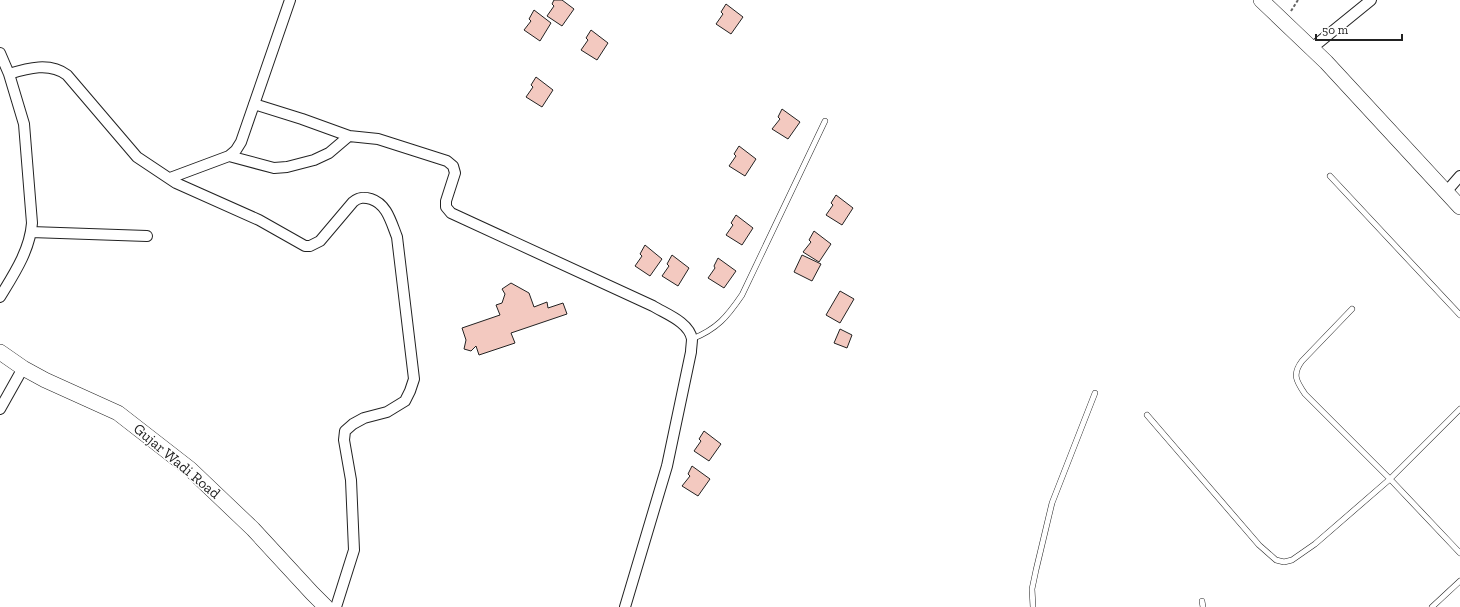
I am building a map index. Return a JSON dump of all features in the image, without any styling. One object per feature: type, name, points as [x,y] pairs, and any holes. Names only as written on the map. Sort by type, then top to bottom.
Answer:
[{"type":"street","points":[[170,178],[228,156],[236,150],[241,142],[290,0]]},
{"type":"street","points":[[1261,0],[1326,62],[1460,207]]},
{"type":"street","points":[[1312,48],[1371,0]]},
{"type":"street","points":[[0,53],[9,74],[24,124],[30,196],[31,232],[20,264],[0,297]]},
{"type":"street","points":[[9,74],[24,70],[48,67],[62,71],[137,157],[185,187],[259,220],[305,246],[310,246],[320,241],[358,198],[367,198],[381,204],[388,215],[397,236],[414,379],[405,400],[387,412],[364,418],[353,424],[346,431],[344,448],[351,480],[354,550],[336,607]]},
{"type":"street","points":[[254,104],[302,118],[349,136],[378,139],[446,161],[454,169],[455,173],[446,201],[446,207],[451,213],[653,306],[678,320],[688,331],[692,339],[691,352],[667,466],[625,607]]},
{"type":"street","points":[[228,156],[274,168],[287,167],[314,160],[329,153],[349,136]]},
{"type":"street","points":[[1446,192],[1460,176]]},
{"type":"street","points":[[31,232],[147,236]]},
{"type":"street","name":"Gujar Wadi Road","points":[[0,352],[22,368],[45,380],[118,413],[178,459],[253,529],[326,607]]},
{"type":"street","points":[[0,409],[22,368]]},
{"type":"lane","points":[[692,339],[705,334],[718,325],[729,315],[742,295],[825,120]]},
{"type":"lane","points":[[1330,176],[1460,316]]},
{"type":"lane","points":[[1352,309],[1302,361],[1297,368],[1296,375],[1298,384],[1305,394],[1390,479],[1460,553]]},
{"type":"lane","points":[[1033,607],[1032,589],[1052,503],[1094,393]]},
{"type":"lane","points":[[1147,415],[1259,545],[1276,560],[1284,562],[1292,560],[1315,544],[1390,479],[1460,409]]},
{"type":"lane","points":[[1432,607],[1460,581]]},
{"type":"building","points":[[554,0],[562,0],[574,9],[562,26],[547,16],[554,6],[552,4]]},
{"type":"building","points":[[726,4],[743,17],[731,34],[716,24],[723,14],[721,12]]},
{"type":"building","points":[[534,10],[551,23],[540,41],[524,30],[531,21],[529,19]]},
{"type":"building","points":[[591,30],[608,43],[597,60],[581,50],[588,40],[586,38]]},
{"type":"building","points":[[536,77],[553,90],[542,107],[526,97],[533,87],[531,85]]},
{"type":"building","points":[[782,109],[800,122],[788,139],[772,129],[780,119],[778,117]]},
{"type":"building","points":[[739,146],[756,159],[745,176],[729,166],[736,156],[734,154]]},
{"type":"building","points":[[836,195],[853,208],[842,225],[826,215],[833,205],[831,203]]},
{"type":"building","points":[[736,215],[753,228],[742,245],[726,235],[733,225],[731,223]]},
{"type":"building","points":[[814,231],[831,244],[819,262],[803,252],[811,242],[809,240]]},
{"type":"building","points":[[645,245],[662,259],[650,276],[635,266],[642,256],[640,254]]},
{"type":"building","points":[[672,255],[689,268],[678,286],[662,276],[669,266],[667,264]]},
{"type":"building","points":[[802,255],[821,264],[812,281],[794,272]]},
{"type":"building","points":[[718,258],[736,271],[724,288],[708,278],[715,268],[714,266]]},
{"type":"building","points":[[511,283],[529,293],[534,307],[547,302],[548,308],[563,303],[567,314],[511,333],[515,343],[479,355],[476,346],[471,351],[464,349],[466,340],[462,328],[500,315],[496,305],[502,303],[505,294],[502,289]]},
{"type":"building","points":[[840,291],[854,299],[840,323],[826,315]]},
{"type":"building","points":[[840,329],[852,335],[847,348],[834,343]]},
{"type":"building","points":[[704,431],[721,444],[709,461],[694,451],[701,441],[699,439]]},
{"type":"building","points":[[692,466],[710,479],[698,496],[682,486],[690,476],[688,474]]}]
